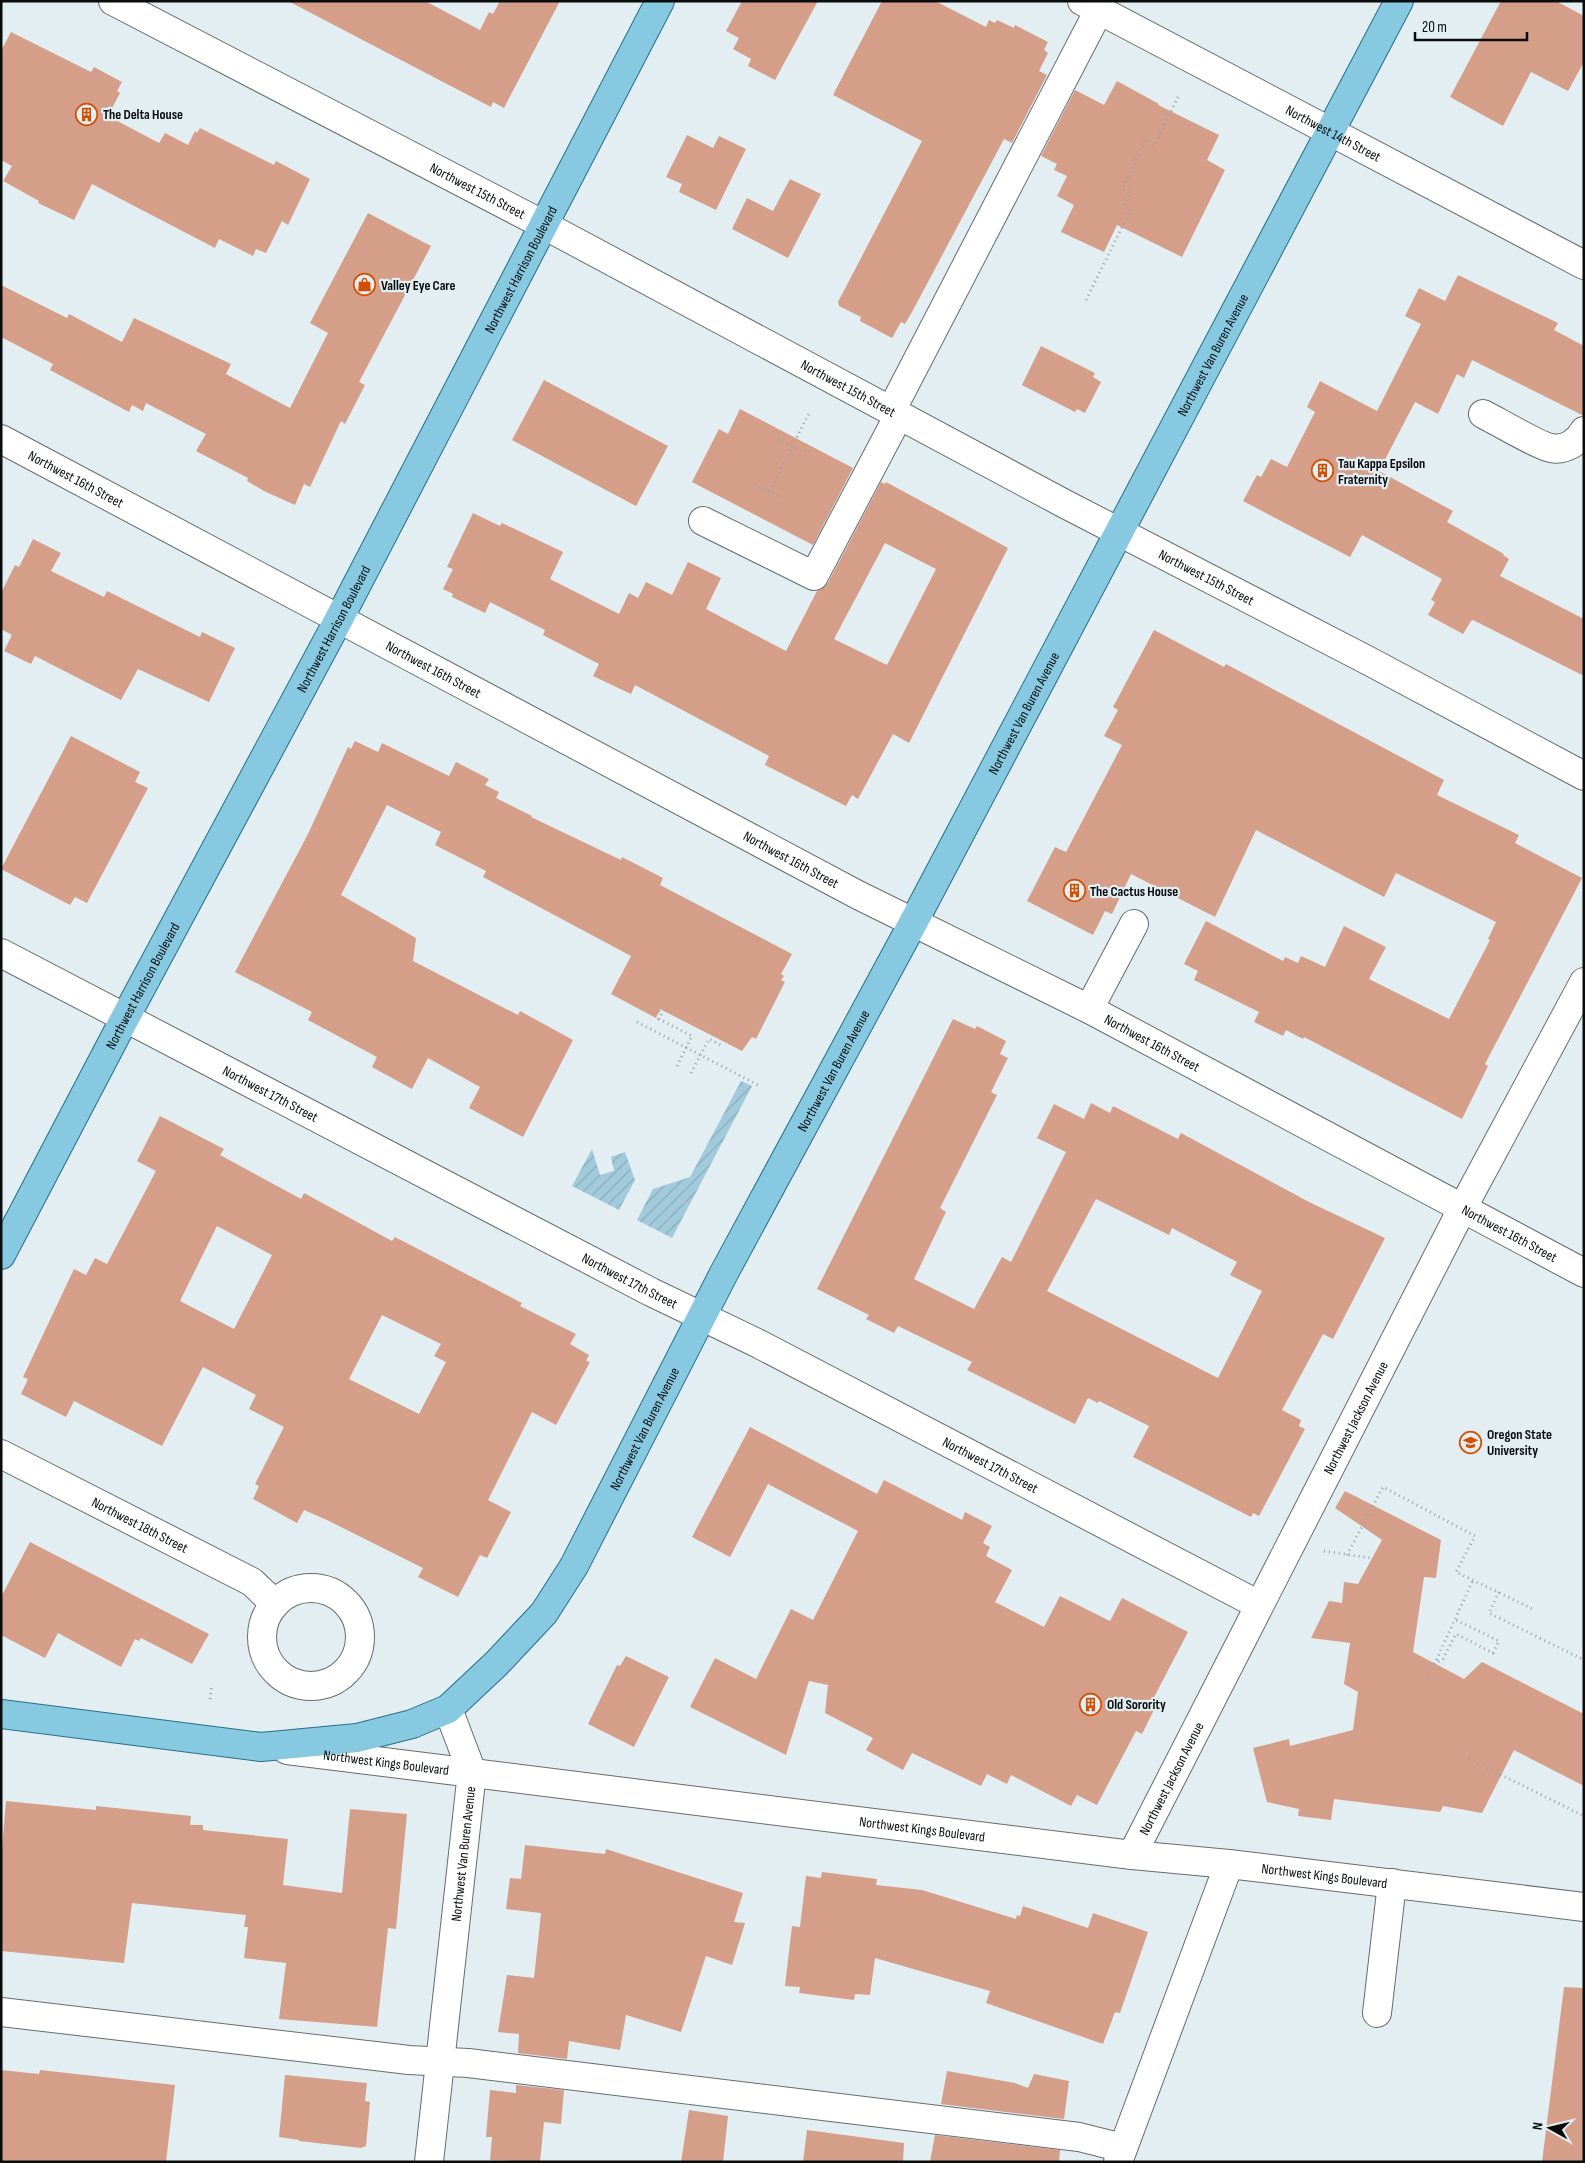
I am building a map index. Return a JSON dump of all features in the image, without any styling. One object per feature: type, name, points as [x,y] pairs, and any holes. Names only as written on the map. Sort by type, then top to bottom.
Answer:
[{"type":"main road","name":"Northwest Harrison Boulevard","points":[[1,1255],[125,1018],[340,619],[660,1]]},
{"type":"main road","name":"Northwest Van Buren Avenue","points":[[448,1709],[496,1664],[544,1613],[574,1566],[701,1316],[913,923],[1399,1]]},
{"type":"main road","name":"Northwest Kings Boulevard","points":[[1,1714],[261,1747],[357,1738],[412,1724],[448,1709]]},
{"type":"street","name":"Northwest 15th Street","points":[[113,1],[544,225],[1118,533],[1367,660],[1584,776]]},
{"type":"street","name":"Northwest 14th Street","points":[[1090,6],[1330,134],[1584,265]]},
{"type":"street","points":[[703,522],[814,576],[895,413],[1090,6]]},
{"type":"street","points":[[1483,414],[1551,448],[1567,447],[1579,439],[1584,431]]},
{"type":"street","name":"Northwest 16th Street","points":[[1,439],[670,796],[913,923],[1089,1009],[1584,1273]]},
{"type":"street","points":[[1089,1009],[1134,924]]},
{"type":"street","name":"Northwest 17th Street","points":[[1,953],[701,1316],[760,1344],[1260,1605]]},
{"type":"street","name":"Northwest Jackson Avenue","points":[[1132,1855],[1462,1209],[1584,982]]},
{"type":"street","name":"Northwest 18th Street","points":[[1,1454],[252,1582],[274,1604]]},
{"type":"street","name":"Northwest Van Buren Avenue","points":[[429,2162],[472,1772],[448,1709]]},
{"type":"street","name":"Northwest Kings Boulevard","points":[[261,1747],[1132,1855],[1229,1864],[1584,1907]]},
{"type":"street","points":[[1,2012],[409,2060],[440,2061],[624,2081],[1079,2137],[1120,2155],[1229,1864]]},
{"type":"street","points":[[1377,2013],[1392,1883]]},
{"type":"path","points":[[1086,300],[1131,209],[1124,206],[1130,193],[1122,188],[1145,140],[1155,145],[1178,97]]},
{"type":"path","points":[[770,491],[809,413]]},
{"type":"path","points":[[778,439],[806,453]]},
{"type":"path","points":[[755,484],[782,498]]},
{"type":"path","points":[[659,1011],[662,1013],[659,1019],[692,1036],[677,1066]]},
{"type":"path","points":[[637,1022],[758,1085]]},
{"type":"path","points":[[691,1073],[709,1039],[721,1045]]},
{"type":"path","points":[[1347,1555],[1382,1487],[1475,1536],[1456,1572],[1535,1610]]},
{"type":"path","points":[[1322,1551],[1371,1558]]},
{"type":"path","points":[[1428,1678],[1473,1580]]},
{"type":"path","points":[[1499,1592],[1489,1613],[1584,1660]]},
{"type":"path","points":[[1434,1664],[1443,1659],[1456,1634],[1493,1653],[1499,1641],[1454,1619]]},
{"type":"path","points":[[210,1698],[212,1684]]},
{"type":"path","points":[[1469,1758],[1584,1816]]},
{"type":"shaded area","points":[[741,1081],[752,1086],[672,1238],[637,1220],[653,1189],[690,1177]]},
{"type":"shaded area","points":[[592,1149],[600,1175],[614,1171],[611,1157],[625,1152],[635,1180],[619,1210],[572,1186]]},
{"type":"building","points":[[288,1],[425,1],[480,30],[489,12],[493,14],[500,1],[560,1],[504,108],[493,102],[491,107]]},
{"type":"building","points":[[742,1],[818,1],[775,80],[748,66],[751,59],[733,49],[739,38],[726,31]]},
{"type":"building","points":[[882,1],[935,1],[986,27],[989,20],[995,23],[997,20],[1014,28],[1015,25],[1048,42],[1044,50],[1048,53],[1039,71],[1047,75],[1012,143],[1004,139],[912,312],[905,324],[901,322],[892,338],[860,321],[861,317],[839,306],[838,302],[922,141],[833,95]]},
{"type":"building","points":[[1501,1],[1556,1],[1584,16],[1584,62],[1568,91],[1531,72],[1503,126],[1450,97]]},
{"type":"building","points":[[11,32],[91,72],[94,67],[122,82],[117,91],[120,93],[108,116],[159,143],[165,133],[188,145],[195,131],[197,133],[200,128],[274,165],[276,161],[310,179],[288,225],[282,221],[266,253],[256,249],[253,256],[219,239],[215,248],[92,184],[74,220],[38,203],[39,201],[3,181],[12,166],[1,160],[1,51]]},
{"type":"building","points":[[1117,81],[1158,105],[1219,135],[1207,160],[1225,170],[1182,257],[1117,225],[1104,252],[1061,232],[1074,205],[1057,196],[1067,176],[1054,170],[1057,164],[1041,156],[1075,90],[1104,105]]},
{"type":"building","points":[[687,135],[713,148],[719,136],[746,149],[716,210],[679,192],[682,184],[666,177]]},
{"type":"building","points":[[790,179],[821,194],[788,258],[732,229],[747,198],[773,211]]},
{"type":"building","points":[[368,213],[431,246],[359,382],[365,385],[345,424],[341,421],[310,487],[304,484],[295,505],[264,491],[247,481],[248,478],[196,451],[206,434],[146,403],[143,411],[132,405],[129,412],[50,370],[53,364],[1,337],[1,285],[67,318],[69,314],[122,342],[134,318],[231,364],[226,374],[290,408],[328,333],[310,323]]},
{"type":"building","points":[[1458,275],[1558,323],[1554,330],[1584,346],[1584,416],[1472,360],[1464,378],[1457,374],[1438,414],[1415,402],[1379,471],[1453,511],[1447,522],[1504,554],[1509,559],[1500,576],[1584,619],[1584,676],[1473,620],[1463,634],[1428,615],[1435,602],[1431,600],[1442,579],[1362,535],[1350,557],[1243,501],[1257,475],[1261,477],[1271,459],[1287,467],[1315,412],[1307,407],[1320,381],[1377,411],[1421,324],[1405,316],[1419,288],[1445,301]]},
{"type":"building","points":[[1041,346],[1095,373],[1093,377],[1101,382],[1085,413],[1077,409],[1075,412],[1022,385]]},
{"type":"building","points":[[544,380],[668,446],[636,506],[512,440]]},
{"type":"building","points":[[740,409],[853,468],[813,545],[692,482],[719,429],[728,434]]},
{"type":"building","points":[[881,482],[885,484],[886,482],[1008,548],[909,743],[893,734],[858,799],[852,795],[846,806],[765,765],[769,756],[635,685],[631,694],[593,676],[599,664],[543,635],[545,630],[490,602],[485,613],[452,597],[453,594],[443,589],[453,569],[447,567],[473,513],[500,526],[502,523],[563,552],[550,579],[619,614],[629,593],[638,598],[646,582],[672,595],[688,562],[721,578],[706,609],[786,651],[817,591],[828,583]],"holes":[[[885,543],[936,569],[887,665],[834,639]]]},
{"type":"building","points":[[33,539],[61,553],[51,571],[104,597],[107,591],[200,637],[202,632],[235,648],[209,702],[138,669],[121,700],[35,656],[31,664],[4,651],[12,635],[1,629],[1,593],[15,565],[19,567]]},
{"type":"building","points":[[1154,630],[1224,667],[1226,664],[1444,780],[1437,795],[1519,835],[1515,843],[1582,878],[1485,1064],[1488,1066],[1462,1119],[1304,1037],[1303,1039],[1286,1030],[1283,1036],[1254,1022],[1259,1012],[1194,980],[1198,971],[1184,964],[1206,921],[1283,961],[1285,957],[1298,963],[1301,956],[1325,967],[1344,926],[1386,947],[1369,979],[1449,1019],[1490,940],[1488,939],[1496,922],[1396,873],[1384,897],[1256,830],[1215,917],[1131,874],[1112,914],[1105,911],[1093,935],[1027,901],[1055,847],[1066,852],[1122,745],[1104,736],[1118,710],[1113,707]]},
{"type":"building","points":[[71,736],[140,772],[135,782],[148,788],[87,903],[75,897],[70,905],[1,869]]},
{"type":"building","points":[[355,741],[378,752],[382,743],[449,776],[456,762],[489,779],[485,785],[499,792],[496,798],[531,817],[621,860],[622,857],[663,878],[660,885],[792,954],[781,974],[784,976],[781,980],[785,982],[756,1039],[752,1037],[742,1051],[660,1009],[656,1018],[611,994],[631,956],[483,877],[486,871],[435,845],[441,832],[387,805],[341,895],[416,938],[413,961],[518,1015],[520,1011],[573,1040],[523,1137],[469,1108],[480,1087],[428,1058],[412,1089],[372,1067],[377,1057],[308,1020],[312,1012],[235,972],[308,834],[348,747],[351,749]]},
{"type":"building","points":[[953,1019],[975,1029],[977,1026],[1006,1041],[1000,1054],[1008,1058],[991,1092],[997,1095],[940,1208],[946,1212],[914,1279],[974,1309],[1002,1257],[1011,1262],[1066,1152],[1037,1138],[1054,1104],[1084,1119],[1091,1103],[1110,1113],[1113,1106],[1178,1139],[1181,1133],[1309,1202],[1385,1238],[1333,1339],[1323,1334],[1282,1410],[1301,1420],[1299,1426],[1305,1429],[1259,1516],[1253,1513],[1251,1517],[1133,1457],[1149,1426],[1099,1401],[1098,1403],[1088,1398],[1075,1424],[967,1370],[972,1362],[898,1326],[894,1333],[866,1319],[869,1315],[817,1289]],"holes":[[[1096,1199],[1169,1235],[1172,1228],[1237,1262],[1230,1275],[1262,1291],[1218,1378],[1047,1291]]]},
{"type":"building","points":[[160,1116],[224,1149],[220,1155],[301,1199],[304,1193],[392,1241],[395,1237],[522,1303],[520,1306],[576,1334],[570,1344],[589,1355],[586,1361],[590,1362],[556,1425],[532,1412],[488,1500],[511,1512],[487,1558],[480,1555],[458,1597],[418,1577],[423,1568],[329,1521],[304,1510],[297,1523],[253,1499],[259,1486],[255,1484],[284,1427],[249,1409],[256,1395],[203,1367],[162,1446],[74,1401],[66,1417],[21,1394],[28,1379],[23,1377],[74,1269],[86,1275],[95,1258],[107,1264],[156,1171],[137,1161]],"holes":[[[217,1226],[272,1255],[234,1329],[180,1301]],[[382,1315],[441,1344],[434,1356],[446,1362],[419,1414],[349,1379]]]},
{"type":"building","points":[[750,1427],[877,1494],[884,1480],[962,1520],[965,1512],[992,1526],[983,1543],[990,1547],[986,1556],[1012,1570],[995,1602],[1044,1627],[1060,1596],[1110,1621],[1122,1598],[1188,1632],[1151,1703],[1156,1706],[1142,1734],[1136,1731],[1097,1805],[1077,1795],[1071,1806],[1011,1775],[1007,1784],[987,1774],[981,1786],[912,1753],[903,1770],[866,1750],[873,1738],[825,1713],[828,1685],[809,1681],[786,1755],[690,1707],[715,1658],[756,1679],[791,1609],[813,1620],[858,1531],[768,1484],[730,1557],[692,1537]]},
{"type":"building","points":[[1345,1491],[1441,1540],[1436,1578],[1424,1577],[1413,1652],[1464,1679],[1482,1662],[1584,1714],[1584,1786],[1514,1750],[1482,1813],[1443,1806],[1440,1812],[1334,1799],[1331,1820],[1298,1816],[1299,1809],[1267,1802],[1253,1748],[1289,1739],[1290,1746],[1353,1730],[1358,1692],[1344,1684],[1350,1643],[1311,1638],[1329,1601],[1342,1603],[1344,1582],[1358,1584],[1382,1540],[1335,1508]]},
{"type":"building","points":[[30,1542],[209,1634],[192,1664],[141,1638],[139,1641],[135,1639],[121,1667],[58,1633],[45,1658],[1,1635],[1,1597]]},
{"type":"building","points":[[626,1656],[669,1677],[634,1747],[588,1724],[617,1665],[620,1666]]},
{"type":"building","points":[[6,1801],[96,1810],[96,1806],[191,1816],[190,1825],[203,1825],[203,1830],[288,1839],[283,1885],[342,1893],[350,1809],[407,1814],[396,1929],[388,1928],[377,2027],[279,2019],[286,1963],[244,1958],[248,1927],[244,1927],[246,1915],[132,1903],[124,1963],[1,1951],[1,1859]]},
{"type":"building","points":[[525,1845],[605,1854],[606,1849],[743,1893],[734,1922],[745,1923],[732,1965],[706,1956],[681,2032],[626,2015],[620,2050],[569,2041],[567,2059],[518,2053],[519,2034],[498,2032],[507,1975],[534,1978],[541,1913],[506,1909],[510,1878],[521,1879]]},
{"type":"building","points":[[822,1872],[877,1879],[876,1885],[922,1890],[1016,1919],[1017,1915],[1020,1916],[1023,1906],[1088,1928],[1093,1913],[1148,1932],[1120,2013],[1115,2012],[1103,2044],[986,2003],[990,1991],[875,1958],[870,1995],[855,1994],[854,2000],[799,1993],[800,1987],[785,1986],[792,1926],[800,1927],[806,1876],[821,1878]]},
{"type":"building","points":[[1564,1987],[1584,1988],[1584,2162],[1542,2162]]},
{"type":"building","points":[[1,2070],[39,2074],[40,2070],[175,2085],[166,2162],[1,2162]]},
{"type":"building","points":[[947,2071],[1015,2083],[1028,2088],[1034,2074],[1069,2081],[1064,2119],[941,2104]]},
{"type":"building","points":[[285,2075],[367,2083],[365,2101],[370,2102],[366,2146],[361,2148],[279,2137]]},
{"type":"building","points":[[516,2085],[564,2090],[561,2124],[544,2122],[540,2162],[490,2160],[492,2137],[486,2137],[490,2090],[516,2093]]},
{"type":"building","points":[[689,2110],[728,2116],[723,2162],[681,2162]]},
{"type":"building","points":[[807,2130],[904,2143],[903,2162],[803,2162]]},
{"type":"building","points":[[935,2135],[1060,2150],[1059,2162],[930,2162]]},
{"type":"place","name":"The Delta House","points":[[87,114]]},
{"type":"place","name":"Valley Eye Care","points":[[365,285]]},
{"type":"place","name":"Tau Kappa Epsilon Fraternity","points":[[1322,471]]},
{"type":"place","name":"The Cactus House","points":[[1074,891]]},
{"type":"place","name":"Oregon State University","points":[[1471,1442]]},
{"type":"place","name":"Old Sorority","points":[[1091,1704]]}]
